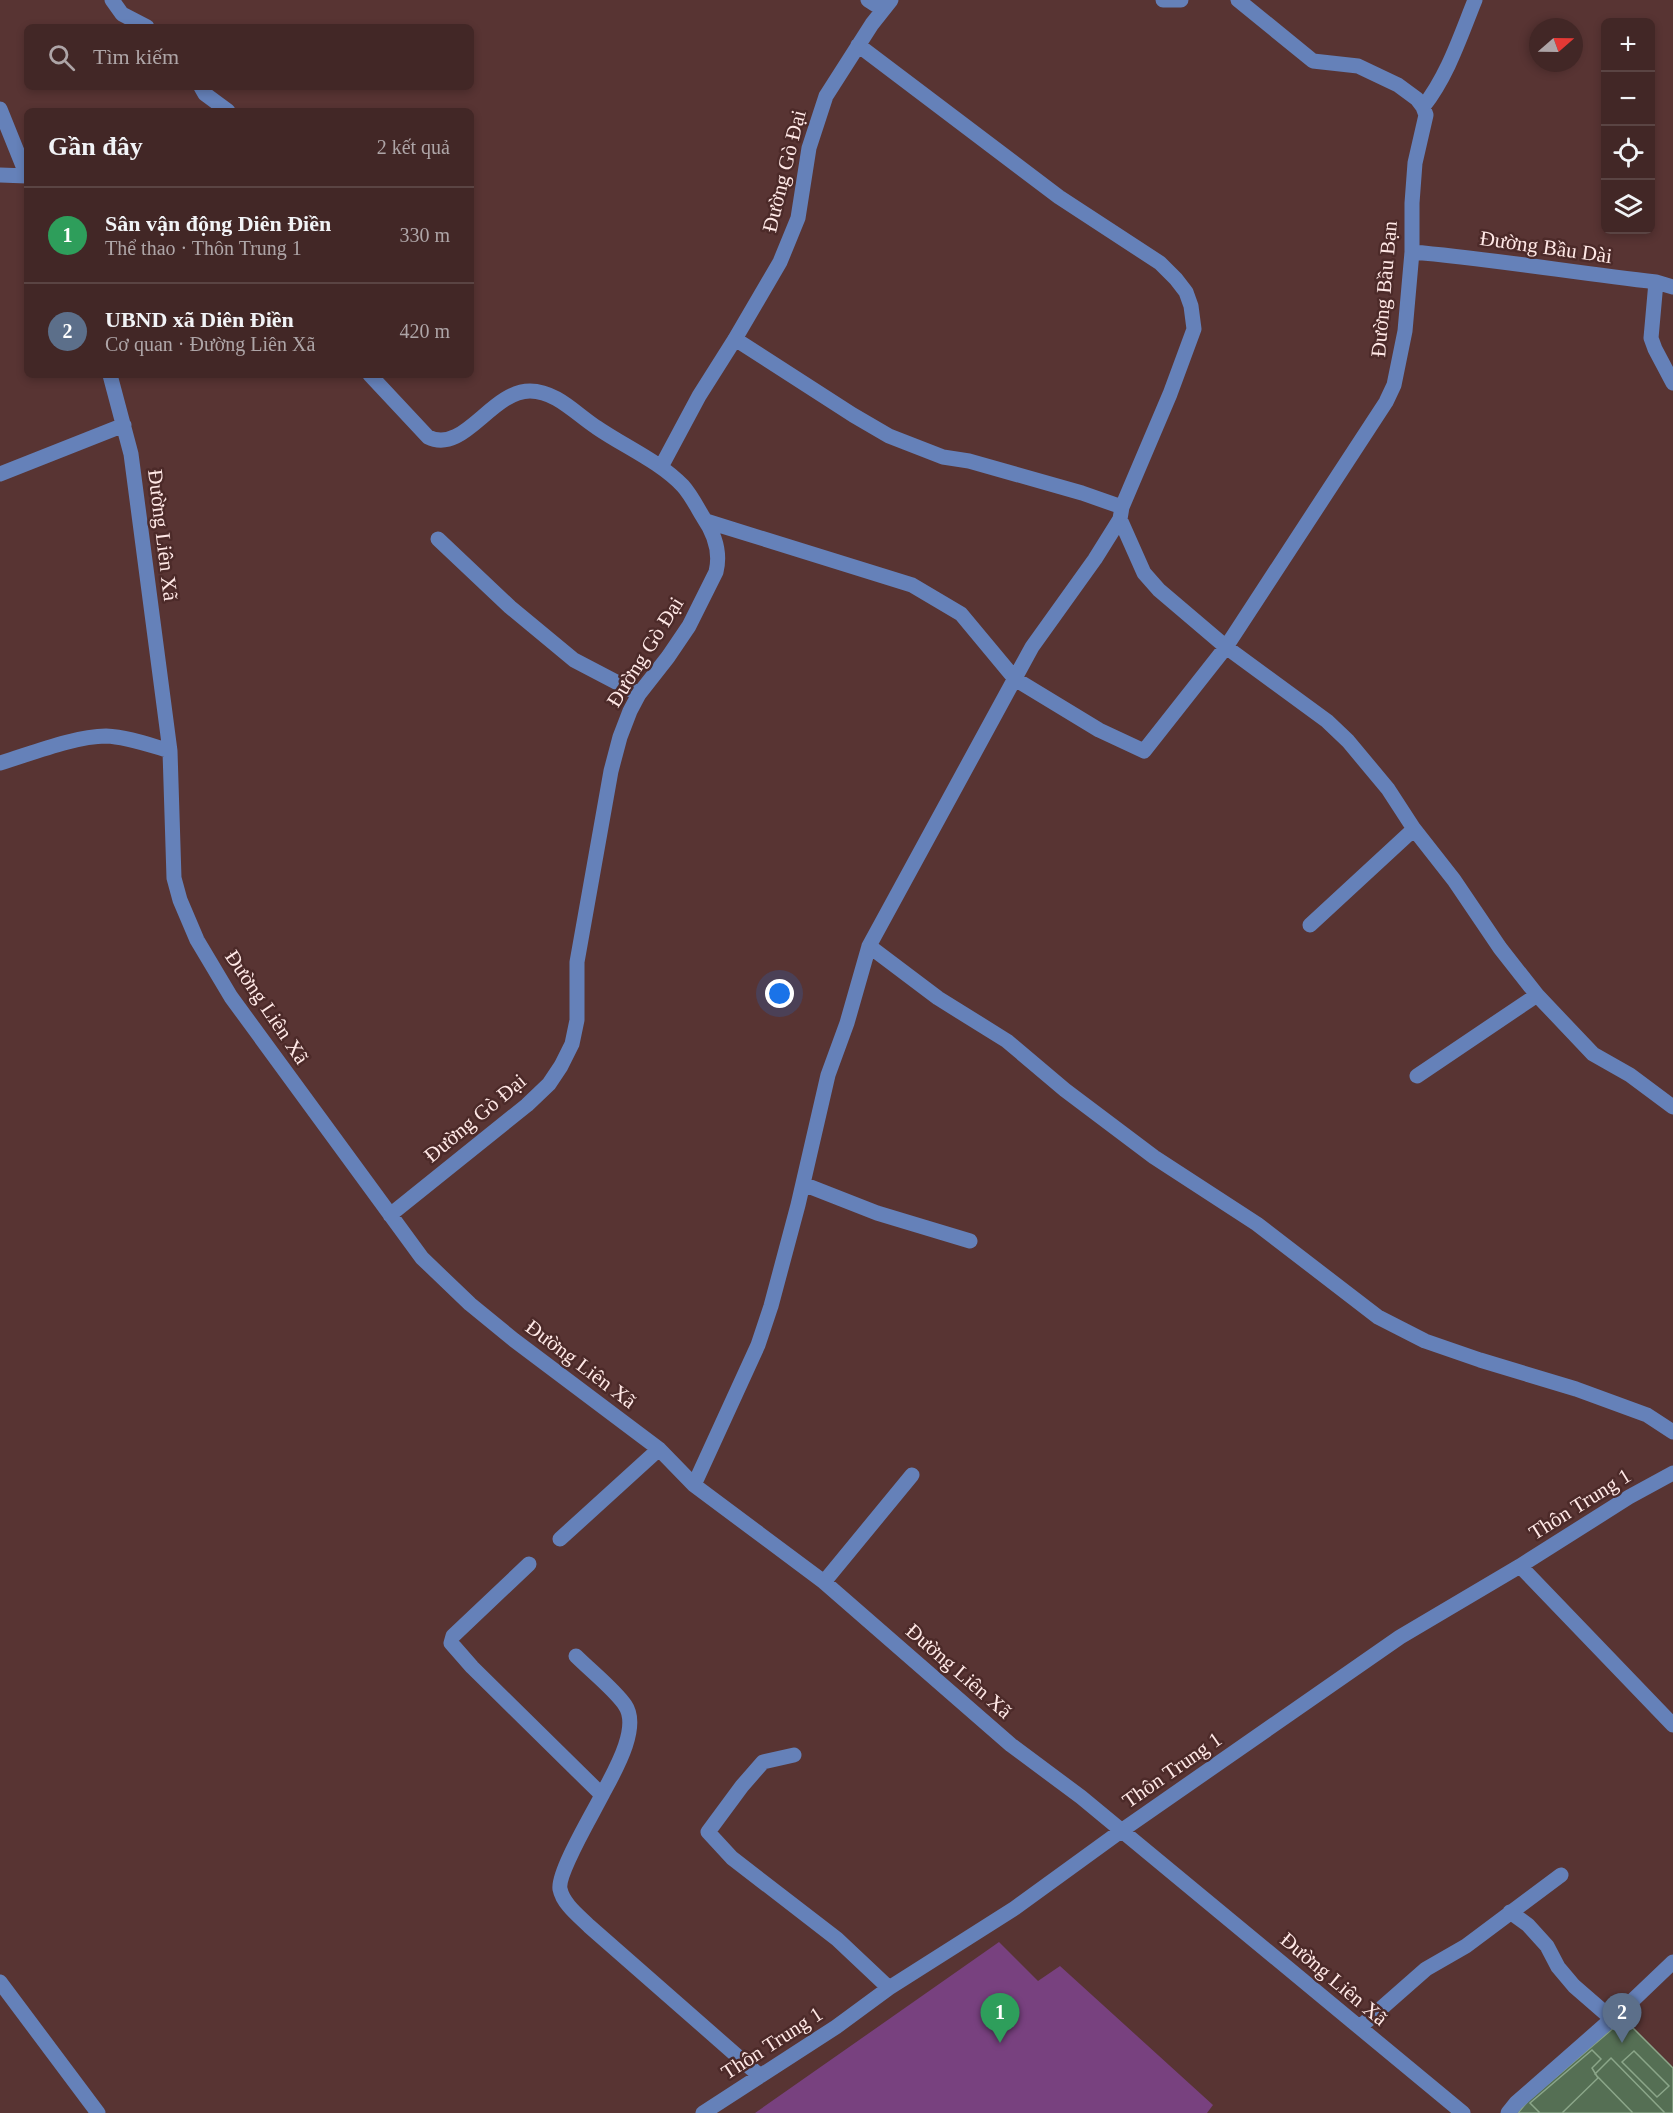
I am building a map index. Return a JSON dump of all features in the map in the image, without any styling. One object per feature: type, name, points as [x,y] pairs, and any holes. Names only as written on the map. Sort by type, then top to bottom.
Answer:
[{"type":"street","points":[[112,0],[122,14],[141,24]]},
{"type":"street","points":[[868,0],[887,5]]},
{"type":"street","points":[[1163,0],[1181,0]]},
{"type":"street","points":[[1238,0],[1314,61],[1358,66],[1398,84],[1423,106],[1448,67],[1475,0]]},
{"type":"street","name":"Đường Gò Đại","points":[[390,1215],[527,1105],[549,1084],[572,1044],[577,1020],[577,962],[610,771],[630,711],[639,694],[689,626],[716,572],[718,563],[718,550],[706,521],[683,487],[661,467],[699,396],[780,262],[798,218],[809,148],[832,84],[887,5]]},
{"type":"street","points":[[694,1485],[758,1345],[771,1306],[803,1184],[828,1075],[847,1023],[869,946],[1032,647],[1095,560],[1121,513],[1194,329],[1191,306],[1186,292],[1161,263],[1097,223],[1043,185],[858,45]]},
{"type":"street","points":[[203,90],[224,108]]},
{"type":"street","name":"Đường Bầu Bạn","points":[[1015,679],[1099,730],[1144,751],[1226,647],[1386,402],[1394,385],[1401,356],[1412,252],[1415,163],[1426,115],[1423,106]]},
{"type":"street","points":[[0,109],[24,169]]},
{"type":"street","points":[[0,175],[24,176]]},
{"type":"street","name":"Đường Bầu Dài","points":[[1412,252],[1474,257],[1529,267],[1656,282],[1673,287]]},
{"type":"street","points":[[1656,282],[1651,338],[1654,349],[1673,384]]},
{"type":"street","points":[[735,339],[889,436],[943,457],[969,461],[1082,493],[1121,513],[1144,573],[1159,590],[1226,647],[1327,721],[1348,741],[1388,789],[1500,948],[1537,995],[1593,1054],[1630,1075],[1673,1107]]},
{"type":"street","name":"Đường Liên Xã","points":[[111,378],[131,454],[170,751],[174,878],[180,900],[197,940],[231,997],[422,1258],[470,1304],[659,1449],[694,1485],[824,1582],[1011,1745],[1081,1797],[1463,2113]]},
{"type":"street","points":[[373,378],[428,437],[436,441],[455,438],[499,402],[514,394],[528,391],[542,392],[562,402],[597,428],[661,467]]},
{"type":"street","points":[[0,474],[124,425]]},
{"type":"street","points":[[706,521],[912,585],[961,614],[1015,679]]},
{"type":"street","points":[[438,539],[510,607],[574,660],[639,694]]},
{"type":"street","points":[[0,763],[81,740],[105,736],[131,740],[170,751]]},
{"type":"street","points":[[1310,925],[1414,829]]},
{"type":"street","points":[[869,946],[938,998],[1007,1041],[1065,1090],[1154,1157],[1257,1224],[1378,1317],[1425,1341],[1576,1389],[1647,1415],[1673,1432]]},
{"type":"street","points":[[1417,1076],[1537,995]]},
{"type":"street","points":[[803,1184],[877,1213],[970,1241]]},
{"type":"street","points":[[560,1539],[659,1449]]},
{"type":"street","name":"Thôn Trung 1","points":[[703,2113],[836,2027],[888,1988],[1016,1908],[1121,1831],[1400,1637],[1520,1566],[1629,1497],[1673,1473]]},
{"type":"street","points":[[824,1582],[912,1475]]},
{"type":"street","points":[[529,1564],[453,1636],[451,1643],[472,1667],[602,1795]]},
{"type":"street","points":[[1520,1566],[1673,1725]]},
{"type":"street","points":[[576,1656],[627,1707],[631,1728],[620,1759],[563,1872],[560,1889],[571,1909],[760,2076]]},
{"type":"street","points":[[794,1755],[763,1762],[708,1832],[732,1858],[837,1940],[888,1988]]},
{"type":"street","points":[[1360,2027],[1426,1969],[1466,1946],[1561,1875]]},
{"type":"street","points":[[1510,1912],[1528,1925],[1574,1986],[1612,2019]]},
{"type":"street","points":[[1508,2113],[1516,2103],[1673,1962]]},
{"type":"street","points":[[0,1982],[98,2113]]},
{"type":"shaded area","points":[[999,1942],[1038,1981],[1060,1966],[1213,2105],[1207,2113],[755,2113]]},
{"type":"building","points":[[1624,2019],[1673,2068],[1673,2113],[1518,2113],[1528,2101]]},
{"type":"building","points":[[1592,2050],[1601,2059],[1592,2068],[1598,2078],[1562,2113],[1540,2113],[1530,2103]]},
{"type":"building","points":[[1634,2051],[1669,2086],[1657,2097],[1622,2062]]},
{"type":"building","points":[[1611,2058],[1665,2113],[1633,2113],[1595,2074]]},
{"type":"place","name":"Sân vận động Diên Điền","points":[[1000,2043]]},
{"type":"place","name":"UBND xã Diên Điền","points":[[1622,2043]]}]
